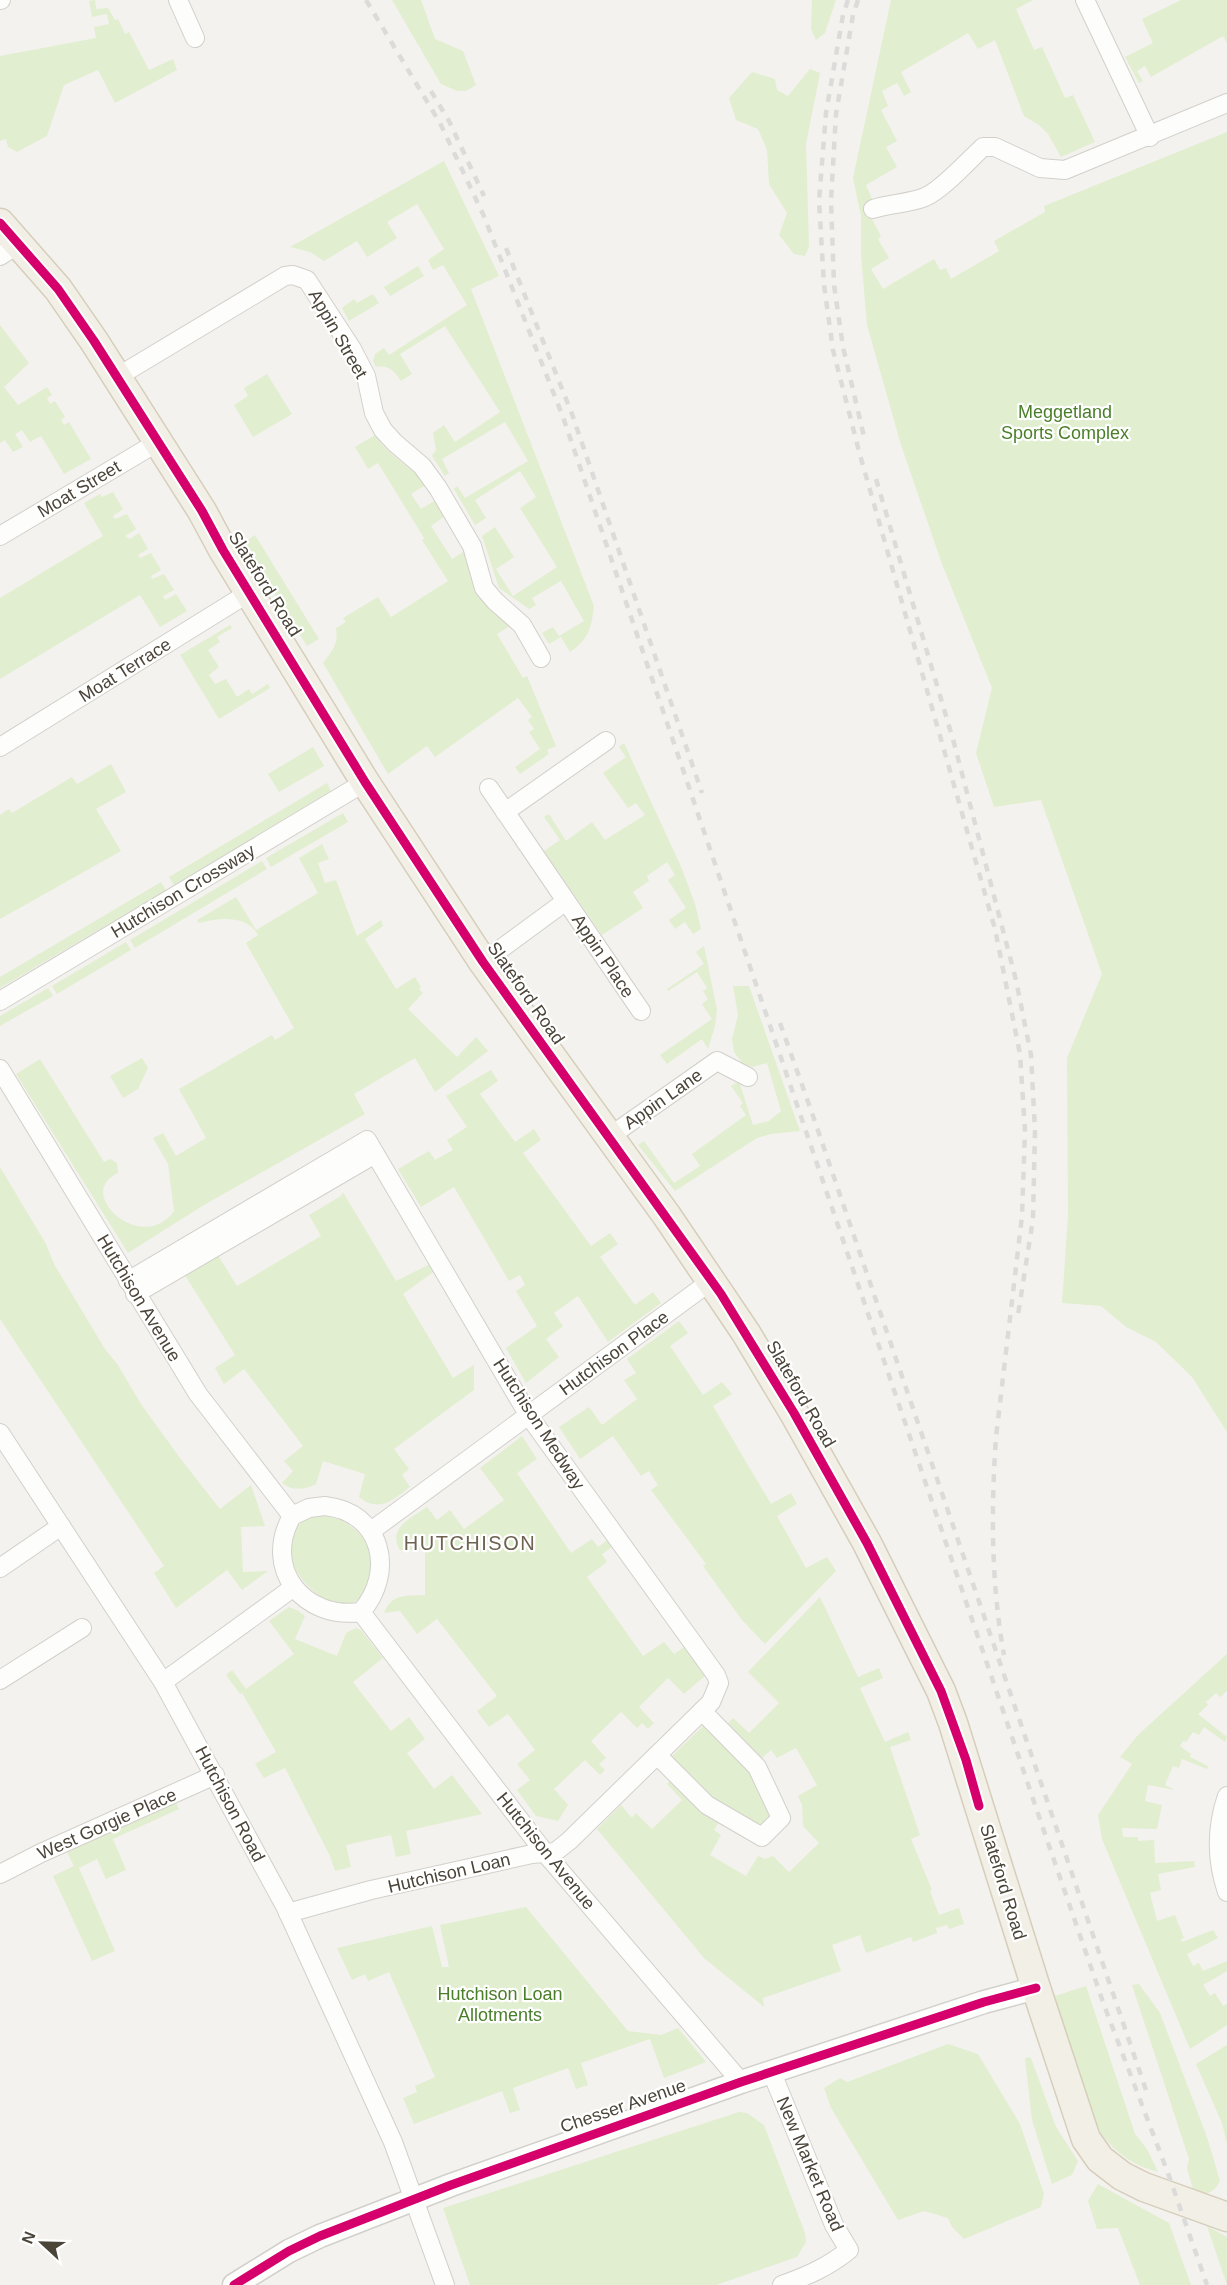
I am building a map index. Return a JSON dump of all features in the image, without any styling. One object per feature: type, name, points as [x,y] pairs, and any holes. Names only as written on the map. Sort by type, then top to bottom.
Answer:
[{"type":"main road","name":"Slateford Road","points":[[0,223],[10,250],[58,289],[117,377],[365,782],[483,962],[711,1281],[746,1333],[794,1413],[867,1543],[940,1691],[966,1760],[1036,1988],[1086,2139],[1093,2150],[1122,2176],[1144,2187],[1227,2217]]},
{"type":"street","points":[[178,0],[195,38]]},
{"type":"street","points":[[1085,0],[1150,137]]},
{"type":"street","points":[[873,208],[896,202],[916,201],[928,196],[983,147],[995,147],[1040,168],[1065,170],[1150,137],[1227,103]]},
{"type":"street","name":"Appin Street","points":[[117,377],[285,276],[293,275],[307,280],[352,349],[366,376],[374,413],[383,430],[422,466],[438,488],[472,546],[484,588],[522,626],[541,658]]},
{"type":"street","name":"Moat Street","points":[[0,536],[158,442]]},
{"type":"street","name":"Moat Terrace","points":[[0,747],[250,592]]},
{"type":"street","points":[[505,812],[606,741]]},
{"type":"street","name":"Hutchison Crossway","points":[[0,1001],[365,782]]},
{"type":"street","name":"Appin Place","points":[[489,788],[640,1011]]},
{"type":"street","name":"Appin Place","points":[[483,962],[566,901]]},
{"type":"street","name":"Appin Lane","points":[[609,1137],[717,1061],[748,1077]]},
{"type":"street","name":"Hutchison Avenue","points":[[0,1070],[198,1394],[292,1516]]},
{"type":"street","name":"Hutchison Medway","points":[[132,1287],[371,1147],[529,1416],[716,1675],[719,1683]]},
{"type":"street","name":"Hutchison Place","points":[[371,1531],[711,1281]]},
{"type":"street","name":"Hutchison Road","points":[[0,1433],[163,1682],[288,1913],[393,2142],[445,2285]]},
{"type":"street","points":[[334,1507],[351,1513],[371,1531],[380,1555],[380,1576],[374,1593],[362,1612],[342,1613],[325,1610],[306,1599],[294,1587],[286,1572],[282,1550],[284,1535],[292,1516],[309,1508],[334,1507]]},
{"type":"street","points":[[0,1568],[61,1526]]},
{"type":"street","points":[[163,1682],[294,1587]]},
{"type":"street","name":"Hutchison Avenue","points":[[362,1612],[545,1853],[741,2082]]},
{"type":"street","points":[[0,1680],[82,1628]]},
{"type":"street","name":"Hutchison Loan","points":[[288,1913],[371,1890],[561,1849],[711,1702],[719,1683]]},
{"type":"street","points":[[657,1755],[707,1805],[762,1837],[781,1818],[757,1767],[702,1711]]},
{"type":"street","name":"West Gorgie Place","points":[[0,1874],[215,1775]]},
{"type":"street","points":[[1227,1796],[1220,1823],[1218,1850],[1227,1893]]},
{"type":"street","name":"Chesser Avenue","points":[[234,2285],[320,2236],[451,2185],[741,2082],[984,2002],[1036,1988]]},
{"type":"street","name":"New Market Road","points":[[772,2073],[834,2225],[849,2250],[836,2261],[813,2274],[782,2285]]},
{"type":"green space","points":[[95,0],[96,9],[108,8],[115,20],[118,19],[125,34],[129,32],[149,70],[173,59],[177,70],[115,103],[98,70],[64,85],[47,136],[17,152],[8,147],[6,139],[0,141],[0,56],[96,38],[94,27],[109,24],[107,14],[92,17],[89,1]]},
{"type":"green space","points":[[392,0],[421,0],[435,39],[463,51],[476,85],[466,91],[457,91],[441,84]]},
{"type":"green space","points":[[812,0],[836,0],[825,33],[816,40],[811,29]]},
{"type":"green space","name":"Meggetland Sports Complex","points":[[891,0],[1033,0],[1016,9],[1034,50],[1042,47],[1065,98],[1073,95],[1095,142],[1061,157],[1048,134],[1024,116],[995,40],[978,49],[968,33],[901,72],[911,92],[904,96],[897,83],[882,91],[888,106],[881,110],[897,141],[886,147],[897,167],[866,185],[873,201],[865,206],[881,236],[878,239],[889,258],[871,269],[883,289],[934,259],[940,270],[946,268],[951,279],[999,251],[994,241],[1045,212],[1044,206],[1227,132],[1227,1432],[1192,1377],[1156,1342],[1126,1327],[1101,1306],[1062,1303],[1068,1216],[1067,1058],[1102,974],[1041,800],[994,807],[976,753],[992,688],[942,564],[901,445],[867,325],[861,255],[861,216],[853,178]]},
{"type":"green space","points":[[1181,0],[1227,0],[1227,43],[1223,36],[1151,77],[1145,66],[1137,71],[1143,81],[1139,83],[1125,57],[1153,43],[1142,19]]},
{"type":"green space","points":[[810,69],[820,73],[806,144],[809,246],[805,256],[794,254],[779,235],[787,213],[769,184],[767,150],[758,129],[736,120],[729,98],[752,72],[775,79],[777,90],[788,96]]},
{"type":"green space","points":[[444,161],[499,276],[471,289],[594,606],[586,637],[570,652],[561,637],[549,644],[542,633],[553,627],[559,636],[584,621],[561,581],[532,598],[536,605],[529,609],[499,588],[482,536],[495,527],[514,557],[496,569],[513,596],[557,567],[520,508],[536,497],[520,471],[475,500],[486,518],[475,525],[454,489],[457,486],[465,498],[528,461],[505,422],[442,459],[449,473],[445,476],[432,456],[436,450],[433,433],[444,425],[455,442],[500,412],[445,326],[400,354],[412,374],[401,381],[391,370],[376,367],[373,361],[375,354],[384,348],[389,355],[467,305],[443,265],[433,270],[428,260],[444,249],[417,204],[387,222],[397,238],[367,257],[357,241],[324,261],[310,252],[290,247]]},
{"type":"green space","points":[[418,266],[424,276],[390,296],[384,287]]},
{"type":"green space","points":[[373,294],[379,303],[349,321],[342,308],[354,299],[357,303]]},
{"type":"green space","points":[[0,325],[29,363],[4,387],[18,405],[47,387],[52,395],[47,398],[50,404],[55,401],[65,417],[61,420],[64,425],[69,422],[91,459],[64,474],[41,436],[30,442],[22,430],[15,434],[23,447],[13,452],[5,440],[0,443]]},
{"type":"green space","points":[[267,374],[292,414],[253,437],[234,405],[248,396],[244,388]]},
{"type":"green space","points":[[375,435],[392,454],[427,484],[411,494],[421,509],[436,500],[445,516],[431,526],[452,559],[465,551],[510,626],[497,634],[523,678],[527,676],[556,746],[547,750],[549,754],[520,774],[515,767],[540,749],[529,732],[534,729],[528,720],[532,717],[518,698],[435,757],[427,746],[388,774],[323,663],[336,643],[336,628],[346,622],[343,618],[378,597],[391,617],[448,581],[378,463],[368,469],[355,447]]},
{"type":"green space","points":[[113,492],[123,509],[113,516],[115,519],[127,514],[136,529],[125,536],[130,539],[139,533],[148,549],[138,555],[140,558],[151,553],[161,570],[151,576],[152,579],[164,574],[174,590],[163,596],[165,600],[176,594],[187,611],[160,627],[140,595],[0,679],[0,598],[103,536],[84,503],[100,494],[102,497]]},
{"type":"green space","points":[[255,535],[319,639],[307,646],[243,543]]},
{"type":"green space","points":[[230,625],[232,628],[217,637],[220,642],[208,650],[219,667],[209,675],[215,684],[226,679],[237,697],[249,689],[252,694],[268,684],[270,688],[219,719],[180,655]]},
{"type":"green space","points":[[624,743],[682,869],[695,904],[701,929],[693,934],[685,922],[675,929],[669,920],[686,908],[668,880],[675,875],[667,862],[647,876],[649,881],[633,892],[643,908],[602,935],[544,851],[560,840],[544,817],[549,814],[566,841],[592,822],[605,840],[645,815],[636,803],[628,808],[603,773],[626,757],[619,747]]},
{"type":"green space","points":[[313,747],[324,766],[279,792],[268,774]]},
{"type":"green space","points":[[111,764],[126,792],[96,809],[121,851],[0,919],[0,815],[9,809],[12,813],[72,777],[77,784]]},
{"type":"green space","points":[[327,783],[331,791],[174,885],[169,877]]},
{"type":"green space","points":[[343,813],[348,822],[271,867],[266,858]]},
{"type":"green space","points":[[322,844],[329,859],[318,863],[325,883],[336,880],[357,936],[381,920],[383,926],[365,939],[396,989],[415,977],[421,987],[419,989],[423,993],[408,1009],[457,1057],[476,1037],[488,1051],[435,1092],[415,1058],[354,1094],[365,1114],[204,1205],[128,1253],[16,1074],[40,1059],[104,1162],[110,1159],[117,1163],[118,1173],[106,1182],[103,1194],[108,1206],[117,1216],[130,1224],[145,1227],[161,1223],[174,1211],[168,1164],[153,1138],[163,1133],[176,1156],[206,1138],[179,1089],[272,1035],[275,1040],[294,1028],[246,943],[258,935],[253,928],[232,919],[199,923],[197,920],[236,897],[256,930],[318,893],[299,858]]},
{"type":"green space","points":[[262,861],[267,869],[135,948],[130,940]]},
{"type":"green space","points":[[161,882],[166,890],[0,988],[0,977]]},
{"type":"green space","points":[[126,942],[131,950],[57,994],[52,986]]},
{"type":"green space","points":[[704,946],[717,1010],[708,1049],[702,1039],[667,1064],[660,1055],[712,1019],[702,1004],[708,999],[703,991],[707,988],[697,972],[668,991],[667,989],[704,964],[696,952]]},
{"type":"green space","points":[[733,986],[749,986],[800,1131],[757,1138],[675,1191],[638,1145],[644,1141],[674,1183],[700,1166],[692,1154],[746,1115],[740,1106],[743,1103],[731,1086],[739,1081],[753,1125],[769,1121],[781,1111],[767,1063],[753,1067],[743,1064],[734,1052],[732,1039],[738,1015]]},
{"type":"green space","points":[[48,988],[53,996],[0,1026],[0,1016]]},
{"type":"green space","points":[[142,1058],[148,1068],[138,1089],[123,1098],[110,1076]]},
{"type":"green space","points":[[491,1070],[498,1081],[480,1094],[515,1142],[534,1129],[541,1140],[523,1153],[591,1246],[610,1233],[618,1244],[600,1257],[635,1305],[653,1292],[661,1303],[608,1342],[578,1296],[554,1313],[563,1326],[546,1339],[559,1357],[526,1383],[506,1348],[537,1326],[516,1291],[525,1285],[520,1275],[509,1281],[454,1187],[421,1207],[398,1169],[429,1151],[435,1160],[453,1150],[447,1140],[467,1127],[446,1096]]},
{"type":"green space","points":[[0,1167],[105,1349],[118,1365],[141,1404],[220,1509],[251,1485],[265,1526],[241,1527],[243,1572],[268,1571],[242,1590],[227,1570],[176,1608],[154,1573],[164,1566],[0,1319]]},
{"type":"green space","points":[[343,1192],[396,1281],[432,1263],[436,1270],[403,1294],[453,1378],[474,1365],[474,1390],[394,1449],[409,1469],[402,1475],[410,1487],[392,1500],[379,1504],[366,1502],[359,1497],[365,1474],[323,1461],[316,1484],[299,1489],[282,1483],[293,1471],[284,1461],[303,1446],[244,1369],[224,1384],[215,1368],[235,1355],[183,1272],[216,1252],[237,1286],[321,1236],[309,1215],[341,1196]]},
{"type":"green space","points":[[679,1321],[688,1333],[670,1346],[703,1395],[722,1382],[732,1394],[713,1406],[771,1504],[791,1493],[797,1504],[777,1516],[806,1568],[827,1557],[836,1571],[765,1644],[742,1620],[703,1566],[706,1564],[651,1490],[658,1485],[649,1471],[641,1476],[613,1436],[580,1459],[559,1427],[589,1407],[602,1425],[637,1399],[624,1380],[636,1373],[627,1359]]},
{"type":"green space","points":[[522,1436],[537,1459],[517,1473],[571,1553],[592,1539],[598,1547],[610,1538],[615,1545],[602,1554],[607,1562],[587,1577],[643,1656],[664,1642],[674,1654],[687,1645],[707,1674],[684,1694],[668,1678],[639,1707],[654,1723],[648,1729],[642,1723],[637,1728],[621,1712],[591,1741],[606,1758],[599,1764],[605,1770],[600,1775],[585,1760],[554,1789],[568,1805],[558,1821],[536,1816],[517,1790],[530,1780],[517,1764],[535,1750],[508,1714],[489,1727],[477,1711],[497,1696],[437,1619],[417,1634],[400,1611],[384,1613],[391,1602],[396,1599],[425,1595],[425,1550],[400,1550],[396,1536],[403,1524],[427,1507],[437,1520],[450,1510],[464,1529],[504,1500],[480,1468]]},
{"type":"green space","points":[[313,1515],[328,1516],[353,1527],[369,1548],[372,1574],[367,1589],[354,1602],[338,1604],[321,1597],[305,1583],[294,1566],[290,1547],[295,1529]]},
{"type":"green space","points":[[820,1597],[858,1677],[879,1668],[883,1678],[860,1688],[885,1742],[908,1732],[911,1740],[890,1747],[920,1835],[911,1839],[932,1890],[930,1891],[939,1915],[959,1908],[964,1924],[949,1929],[947,1925],[936,1928],[937,1933],[913,1942],[911,1937],[866,1953],[860,1935],[832,1945],[841,1971],[763,1998],[764,2007],[704,1958],[597,1829],[621,1805],[632,1818],[636,1813],[652,1829],[682,1800],[667,1784],[673,1778],[720,1820],[714,1830],[721,1835],[710,1855],[746,1876],[758,1856],[765,1859],[773,1856],[789,1872],[819,1843],[803,1826],[802,1805],[798,1796],[817,1785],[796,1748],[777,1758],[771,1750],[762,1758],[728,1723],[733,1718],[749,1733],[779,1703],[748,1672]]},
{"type":"green space","points":[[289,1607],[305,1616],[295,1639],[337,1656],[346,1633],[356,1628],[361,1630],[383,1658],[353,1682],[391,1731],[409,1717],[425,1739],[407,1753],[434,1789],[452,1775],[482,1814],[406,1831],[411,1854],[396,1857],[391,1835],[346,1845],[351,1867],[335,1871],[330,1856],[285,1768],[264,1778],[255,1764],[276,1752],[242,1693],[240,1694],[226,1675],[232,1670],[246,1689],[294,1654],[269,1621]]},
{"type":"green space","points":[[1227,1654],[1227,1691],[1220,1697],[1216,1693],[1198,1714],[1227,1737],[1225,1742],[1204,1727],[1199,1735],[1193,1732],[1180,1746],[1191,1754],[1190,1757],[1208,1766],[1207,1769],[1182,1759],[1179,1768],[1173,1766],[1165,1785],[1175,1790],[1148,1785],[1145,1801],[1162,1805],[1157,1829],[1122,1828],[1123,1837],[1138,1837],[1138,1841],[1154,1840],[1155,1863],[1194,1861],[1195,1867],[1158,1874],[1161,1890],[1150,1893],[1157,1921],[1175,1915],[1184,1938],[1181,1939],[1182,1942],[1213,1930],[1218,1938],[1187,1954],[1193,1966],[1199,1963],[1203,1971],[1227,1961],[1227,1971],[1203,1985],[1210,1996],[1215,1993],[1223,2006],[1227,2004],[1227,2025],[1190,2049],[1102,1839],[1098,1815],[1132,1764],[1120,1757],[1138,1735]]},
{"type":"green space","points":[[705,1724],[749,1770],[771,1814],[757,1828],[711,1802],[670,1758]]},
{"type":"green space","points":[[176,1803],[179,1809],[113,1839],[126,1870],[106,1879],[97,1859],[79,1868],[115,1951],[92,1961],[53,1876],[74,1866],[67,1852]]},
{"type":"green space","name":"Hutchison Loan Allotments","points":[[526,1907],[628,2031],[661,2035],[678,2028],[706,2062],[664,2078],[650,2039],[581,2063],[588,2085],[576,2089],[568,2068],[513,2088],[520,2110],[510,2113],[502,2091],[414,2124],[403,2098],[417,2092],[415,2086],[435,2077],[389,1972],[368,1981],[365,1974],[352,1980],[337,1948],[432,1926],[442,1967],[449,1967],[440,1925]]},
{"type":"green space","points":[[1139,1984],[1160,2013],[1207,2137],[1220,2181],[1210,2192],[1194,2193],[1187,2168],[1189,2159],[1132,1985]]},
{"type":"green space","points":[[1086,1986],[1135,2134],[1147,2149],[1158,2172],[1132,2161],[1111,2145],[1096,2125],[1084,2101],[1074,2075],[1055,1996]]},
{"type":"green space","points":[[948,2044],[978,2054],[1020,2124],[1044,2194],[1041,2207],[964,2239],[952,2227],[948,2218],[924,2211],[898,2220],[831,2108],[824,2088],[840,2078],[847,2082]]},
{"type":"green space","points":[[1227,2045],[1227,2144],[1222,2123],[1196,2064]]},
{"type":"green space","points":[[1031,2058],[1056,2127],[1078,2161],[1072,2175],[1052,2184],[1032,2120],[1025,2059]]},
{"type":"green space","points":[[739,2112],[747,2113],[764,2125],[805,2233],[806,2242],[797,2257],[716,2285],[470,2285],[443,2208]]},
{"type":"green space","points":[[1098,2184],[1169,2223],[1191,2285],[1140,2285],[1118,2228],[1097,2229],[1088,2201]]},
{"type":"green space","points":[[1207,2226],[1227,2237],[1227,2285]]},
{"type":"railway","points":[[366,0],[440,123],[483,214],[563,417],[1045,1834],[1104,2005],[1169,2176],[1207,2285]]},
{"type":"railway","points":[[848,0],[843,15],[826,113],[819,201],[824,285],[833,350],[860,455],[995,929],[1020,1054],[1025,1131],[1022,1216],[996,1437],[993,1492],[994,1574],[1004,1655]]},
{"type":"railway","points":[[858,0],[853,15],[836,114],[831,200],[834,285],[843,347],[865,441]]},
{"type":"railway","points":[[431,91],[449,121],[484,196]]},
{"type":"railway","points":[[506,248],[572,414],[702,793]]},
{"type":"railway","points":[[876,479],[954,743],[1016,980],[1031,1055],[1035,1130],[1033,1219],[1018,1315]]},
{"type":"railway","points":[[780,1023],[1147,2093]]},
{"type":"cycle path","points":[[0,223],[58,289],[94,341],[202,511],[223,550],[365,782],[483,962],[721,1294],[794,1413],[867,1543],[941,1691],[966,1760],[979,1806]]},
{"type":"cycle path","points":[[234,2285],[289,2251],[320,2236],[451,2185],[741,2082],[984,2002],[1036,1988]]},
{"type":"district","name":"HUTCHISON","points":[[470,1543]]}]
